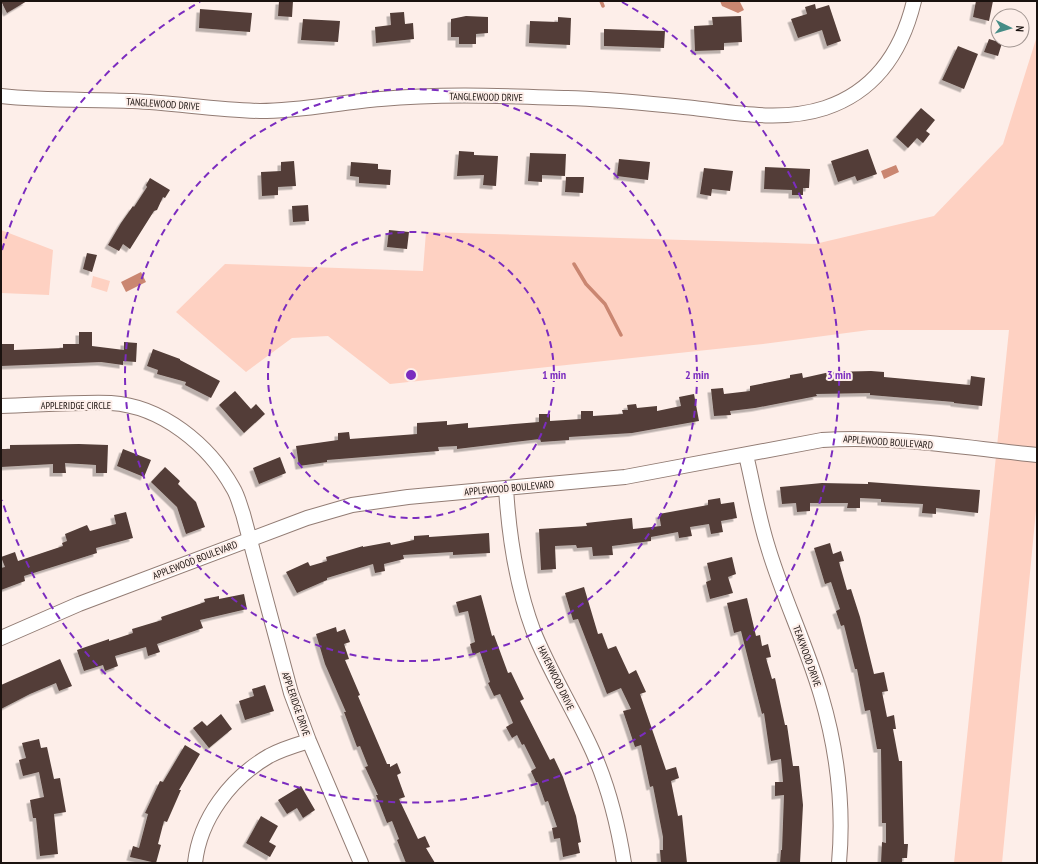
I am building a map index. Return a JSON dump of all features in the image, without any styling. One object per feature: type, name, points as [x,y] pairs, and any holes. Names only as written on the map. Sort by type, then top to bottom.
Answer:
[{"type":"street","name":"TANGLEWOOD DRIVE","points":[[1,96],[40,100],[133,101],[260,111],[299,109],[419,96],[567,98],[629,101],[749,114],[794,116],[831,106],[854,93],[871,80],[897,51],[910,19],[914,1]]},
{"type":"street","name":"APPLERIDGE CIRCLE","points":[[1,406],[112,403],[138,408],[168,421],[190,435],[216,461],[234,489],[250,539]]},
{"type":"street","name":"APPLEWOOD BOULEVARD","points":[[1,638],[79,604],[250,539],[307,518],[352,505],[408,496],[625,477],[746,455],[802,443],[852,438],[1037,455]]},
{"type":"street","name":"TEAKWOOD DRIVE","points":[[746,455],[767,544],[821,695],[830,730],[836,758],[842,820],[839,863]]},
{"type":"street","name":"HAVENWOOD DRIVE","points":[[506,488],[512,553],[526,609],[542,651],[594,753],[608,789],[619,830],[624,863]]},
{"type":"street","name":"APPLERIDGE DRIVE","points":[[250,539],[284,670],[309,741],[361,863]]},
{"type":"street","points":[[196,863],[201,839],[214,810],[226,792],[239,778],[270,756],[309,741]]},
{"type":"shaded area","points":[[720,1],[740,2],[744,10],[738,13],[722,6]]},
{"type":"shaded area","points":[[1037,36],[1037,500],[1002,863],[954,863],[1009,330],[869,330],[763,344],[390,384],[328,336],[292,338],[246,372],[176,312],[225,264],[423,271],[426,232],[815,244],[934,216],[1003,144]]},
{"type":"shaded area","points":[[896,165],[899,172],[884,179],[881,171]]},
{"type":"shaded area","points":[[1,230],[53,250],[49,295],[1,293]]},
{"type":"shaded area","points":[[141,272],[146,282],[126,292],[121,282]]},
{"type":"shaded area","points":[[93,276],[110,281],[107,292],[91,287]]},
{"type":"building","points":[[1,1],[27,1],[7,13]]},
{"type":"building","points":[[279,1],[293,1],[292,17],[278,16]]},
{"type":"building","points":[[976,1],[993,1],[992,8],[990,8],[989,21],[973,17]]},
{"type":"building","points":[[815,4],[816,9],[829,5],[841,41],[827,46],[822,30],[798,38],[791,19],[807,14],[805,7]]},
{"type":"building","points":[[200,9],[252,13],[250,32],[199,28]]},
{"type":"building","points":[[404,12],[405,24],[413,23],[414,39],[376,43],[375,27],[391,25],[390,13]]},
{"type":"building","points":[[466,16],[488,17],[488,33],[476,34],[476,44],[459,44],[459,37],[451,37],[451,19]]},
{"type":"building","points":[[741,16],[742,42],[724,43],[724,50],[695,51],[694,26],[713,25],[712,17]]},
{"type":"building","points":[[558,17],[571,18],[570,45],[529,43],[530,21],[558,22]]},
{"type":"building","points":[[303,19],[340,21],[338,42],[301,40]]},
{"type":"building","points":[[604,29],[665,31],[664,48],[604,46]]},
{"type":"building","points":[[989,39],[990,48],[1000,48],[998,56],[984,52]]},
{"type":"building","points":[[958,46],[978,54],[964,89],[942,80]]},
{"type":"building","points":[[921,108],[935,120],[926,131],[930,134],[923,143],[917,138],[908,148],[896,137]]},
{"type":"building","points":[[868,149],[877,174],[857,181],[855,176],[838,182],[831,161]]},
{"type":"building","points":[[459,151],[474,152],[474,155],[498,156],[496,186],[483,185],[484,175],[457,176]]},
{"type":"building","points":[[530,153],[566,154],[565,176],[542,175],[542,182],[528,181]]},
{"type":"building","points":[[619,159],[650,162],[648,180],[617,176]]},
{"type":"building","points":[[294,161],[296,186],[278,187],[278,195],[262,196],[261,172],[281,171],[281,162]]},
{"type":"building","points":[[351,162],[378,164],[378,169],[391,170],[390,185],[359,183],[359,177],[350,176]]},
{"type":"building","points":[[765,167],[810,169],[809,188],[803,188],[803,195],[792,195],[792,190],[764,189]]},
{"type":"building","points":[[704,168],[733,171],[730,191],[712,189],[711,196],[700,194]]},
{"type":"building","points":[[566,177],[584,177],[583,193],[565,192]]},
{"type":"building","points":[[150,178],[170,190],[165,198],[163,197],[157,210],[154,211],[130,249],[123,244],[119,251],[108,245],[121,223],[147,187],[146,185]]},
{"type":"building","points":[[308,205],[309,221],[293,222],[292,206]]},
{"type":"building","points":[[389,230],[409,232],[407,249],[387,247]]},
{"type":"building","points":[[87,253],[97,255],[92,272],[83,269]]},
{"type":"building","points":[[79,332],[92,332],[92,346],[124,350],[124,342],[137,343],[136,362],[123,361],[123,365],[101,362],[1,366],[1,344],[14,344],[14,350],[63,348],[63,344],[79,344]]},
{"type":"building","points":[[153,349],[180,359],[220,381],[211,398],[185,385],[186,382],[157,374],[158,370],[147,366]]},
{"type":"building","points":[[830,372],[884,372],[884,377],[970,385],[971,376],[985,378],[982,406],[954,402],[870,395],[870,393],[816,394],[817,396],[755,408],[730,411],[731,415],[714,416],[711,389],[723,388],[724,394],[750,391],[750,386],[790,378],[790,375],[802,373],[803,378]]},
{"type":"building","points":[[235,391],[251,409],[256,404],[265,414],[244,433],[219,405]]},
{"type":"building","points":[[694,394],[699,421],[632,433],[569,437],[569,440],[541,442],[540,439],[457,449],[457,446],[438,447],[439,451],[327,460],[327,462],[299,466],[296,446],[338,440],[338,433],[349,432],[350,439],[417,434],[417,423],[447,421],[447,425],[468,423],[468,428],[539,422],[539,414],[550,414],[550,421],[581,419],[581,411],[593,411],[593,416],[623,414],[622,410],[628,410],[627,405],[636,404],[637,408],[657,406],[657,411],[681,406],[679,397]]},
{"type":"building","points":[[10,445],[108,445],[107,473],[96,473],[96,465],[65,463],[66,473],[53,473],[53,464],[1,467],[1,449],[10,449]]},
{"type":"building","points":[[123,449],[151,460],[144,477],[117,466]]},
{"type":"building","points":[[280,457],[286,473],[259,484],[253,468]]},
{"type":"building","points":[[165,467],[180,481],[178,484],[196,502],[205,527],[186,534],[177,507],[151,482]]},
{"type":"building","points":[[868,482],[980,490],[978,513],[936,508],[936,514],[922,513],[923,504],[881,502],[881,499],[860,498],[860,508],[847,508],[848,503],[810,503],[810,511],[797,512],[796,503],[782,504],[780,487],[822,483],[868,484]]},
{"type":"building","points":[[720,498],[721,504],[734,502],[737,518],[721,521],[723,532],[711,534],[709,524],[690,527],[692,536],[679,538],[678,532],[651,537],[651,541],[612,546],[613,555],[593,556],[592,547],[577,548],[576,545],[555,546],[556,569],[541,570],[539,529],[587,526],[586,523],[632,518],[633,529],[661,526],[659,514],[708,505],[708,500]]},
{"type":"building","points":[[126,512],[133,538],[96,548],[97,553],[24,576],[25,581],[1,590],[1,568],[5,567],[1,557],[15,552],[18,561],[63,546],[62,543],[67,541],[65,534],[87,525],[90,531],[116,524],[114,515]]},
{"type":"building","points":[[489,533],[490,553],[453,555],[453,552],[403,555],[404,559],[384,564],[385,571],[375,573],[373,564],[327,578],[327,580],[297,593],[286,572],[308,562],[310,566],[327,561],[326,557],[363,546],[390,542],[391,545],[414,540],[414,536],[429,535],[429,537]]},
{"type":"building","points":[[830,543],[833,554],[841,551],[844,561],[839,562],[847,590],[851,589],[860,617],[874,674],[884,672],[888,691],[882,692],[887,717],[894,715],[896,729],[893,729],[899,761],[902,761],[904,844],[908,844],[907,858],[902,858],[902,863],[881,863],[882,842],[886,843],[886,823],[882,823],[881,749],[877,749],[870,710],[865,711],[857,669],[855,669],[844,625],[841,626],[836,611],[840,609],[831,582],[825,584],[814,548]]},
{"type":"building","points":[[732,557],[736,574],[728,577],[733,593],[710,599],[706,582],[711,580],[707,563]]},
{"type":"building","points":[[584,587],[598,634],[602,633],[608,649],[616,646],[629,674],[636,670],[646,692],[640,694],[666,770],[676,767],[679,778],[671,781],[678,816],[682,815],[687,863],[661,863],[660,850],[663,850],[663,837],[653,786],[650,787],[641,745],[635,747],[623,711],[631,709],[621,688],[607,694],[578,619],[573,620],[565,593]]},
{"type":"building","points":[[244,594],[247,609],[200,620],[203,628],[157,644],[160,652],[148,656],[146,647],[115,656],[118,666],[105,671],[103,665],[84,671],[77,650],[109,639],[109,641],[133,633],[132,629],[162,620],[161,617],[205,602],[204,599],[219,596],[219,599]]},
{"type":"building","points":[[481,595],[492,636],[494,635],[508,673],[511,672],[524,699],[520,701],[550,760],[554,758],[563,777],[576,816],[581,842],[578,843],[580,853],[563,857],[560,838],[554,839],[552,828],[557,827],[548,801],[545,802],[538,782],[536,782],[531,771],[536,768],[524,744],[522,745],[517,735],[512,738],[506,727],[513,723],[500,694],[494,696],[488,683],[490,682],[480,652],[473,655],[470,644],[475,642],[468,611],[459,613],[456,602]]},
{"type":"building","points":[[747,598],[756,636],[760,635],[762,646],[768,644],[771,657],[766,658],[772,679],[775,678],[785,725],[787,725],[793,766],[799,766],[803,805],[800,863],[780,863],[782,850],[784,795],[775,796],[775,782],[783,782],[781,759],[771,761],[764,713],[762,714],[741,631],[734,633],[727,603]]},
{"type":"building","points":[[336,627],[337,632],[345,629],[350,642],[344,644],[349,659],[345,660],[360,695],[358,696],[387,764],[390,764],[390,767],[397,763],[401,773],[397,775],[405,797],[399,799],[418,839],[425,836],[430,847],[426,848],[435,863],[406,863],[397,840],[399,839],[392,821],[387,823],[376,795],[378,795],[365,767],[368,766],[360,746],[357,747],[344,712],[346,712],[325,664],[316,634]]},
{"type":"building","points":[[60,659],[72,686],[59,691],[56,683],[1,709],[1,685]]},
{"type":"building","points":[[265,685],[274,711],[245,720],[239,701],[254,696],[252,689]]},
{"type":"building","points":[[221,714],[232,729],[209,748],[193,728],[202,721],[207,726]]},
{"type":"building","points":[[39,739],[41,748],[47,747],[54,779],[60,778],[66,812],[54,814],[58,854],[40,856],[36,818],[33,818],[30,800],[44,797],[39,772],[23,776],[19,760],[26,758],[22,743]]},
{"type":"building","points":[[185,745],[200,754],[179,790],[181,790],[167,822],[164,821],[158,844],[161,845],[156,863],[130,857],[133,846],[139,848],[148,814],[145,813],[160,781],[163,782]]},
{"type":"building","points":[[301,786],[315,810],[303,818],[297,808],[287,814],[278,800]]},
{"type":"building","points":[[261,816],[278,826],[269,842],[276,846],[270,857],[246,843]]},
{"type":"waterway","points":[[601,1],[603,6]]},
{"type":"waterway","points":[[574,264],[586,284],[605,304],[621,335]]}]
